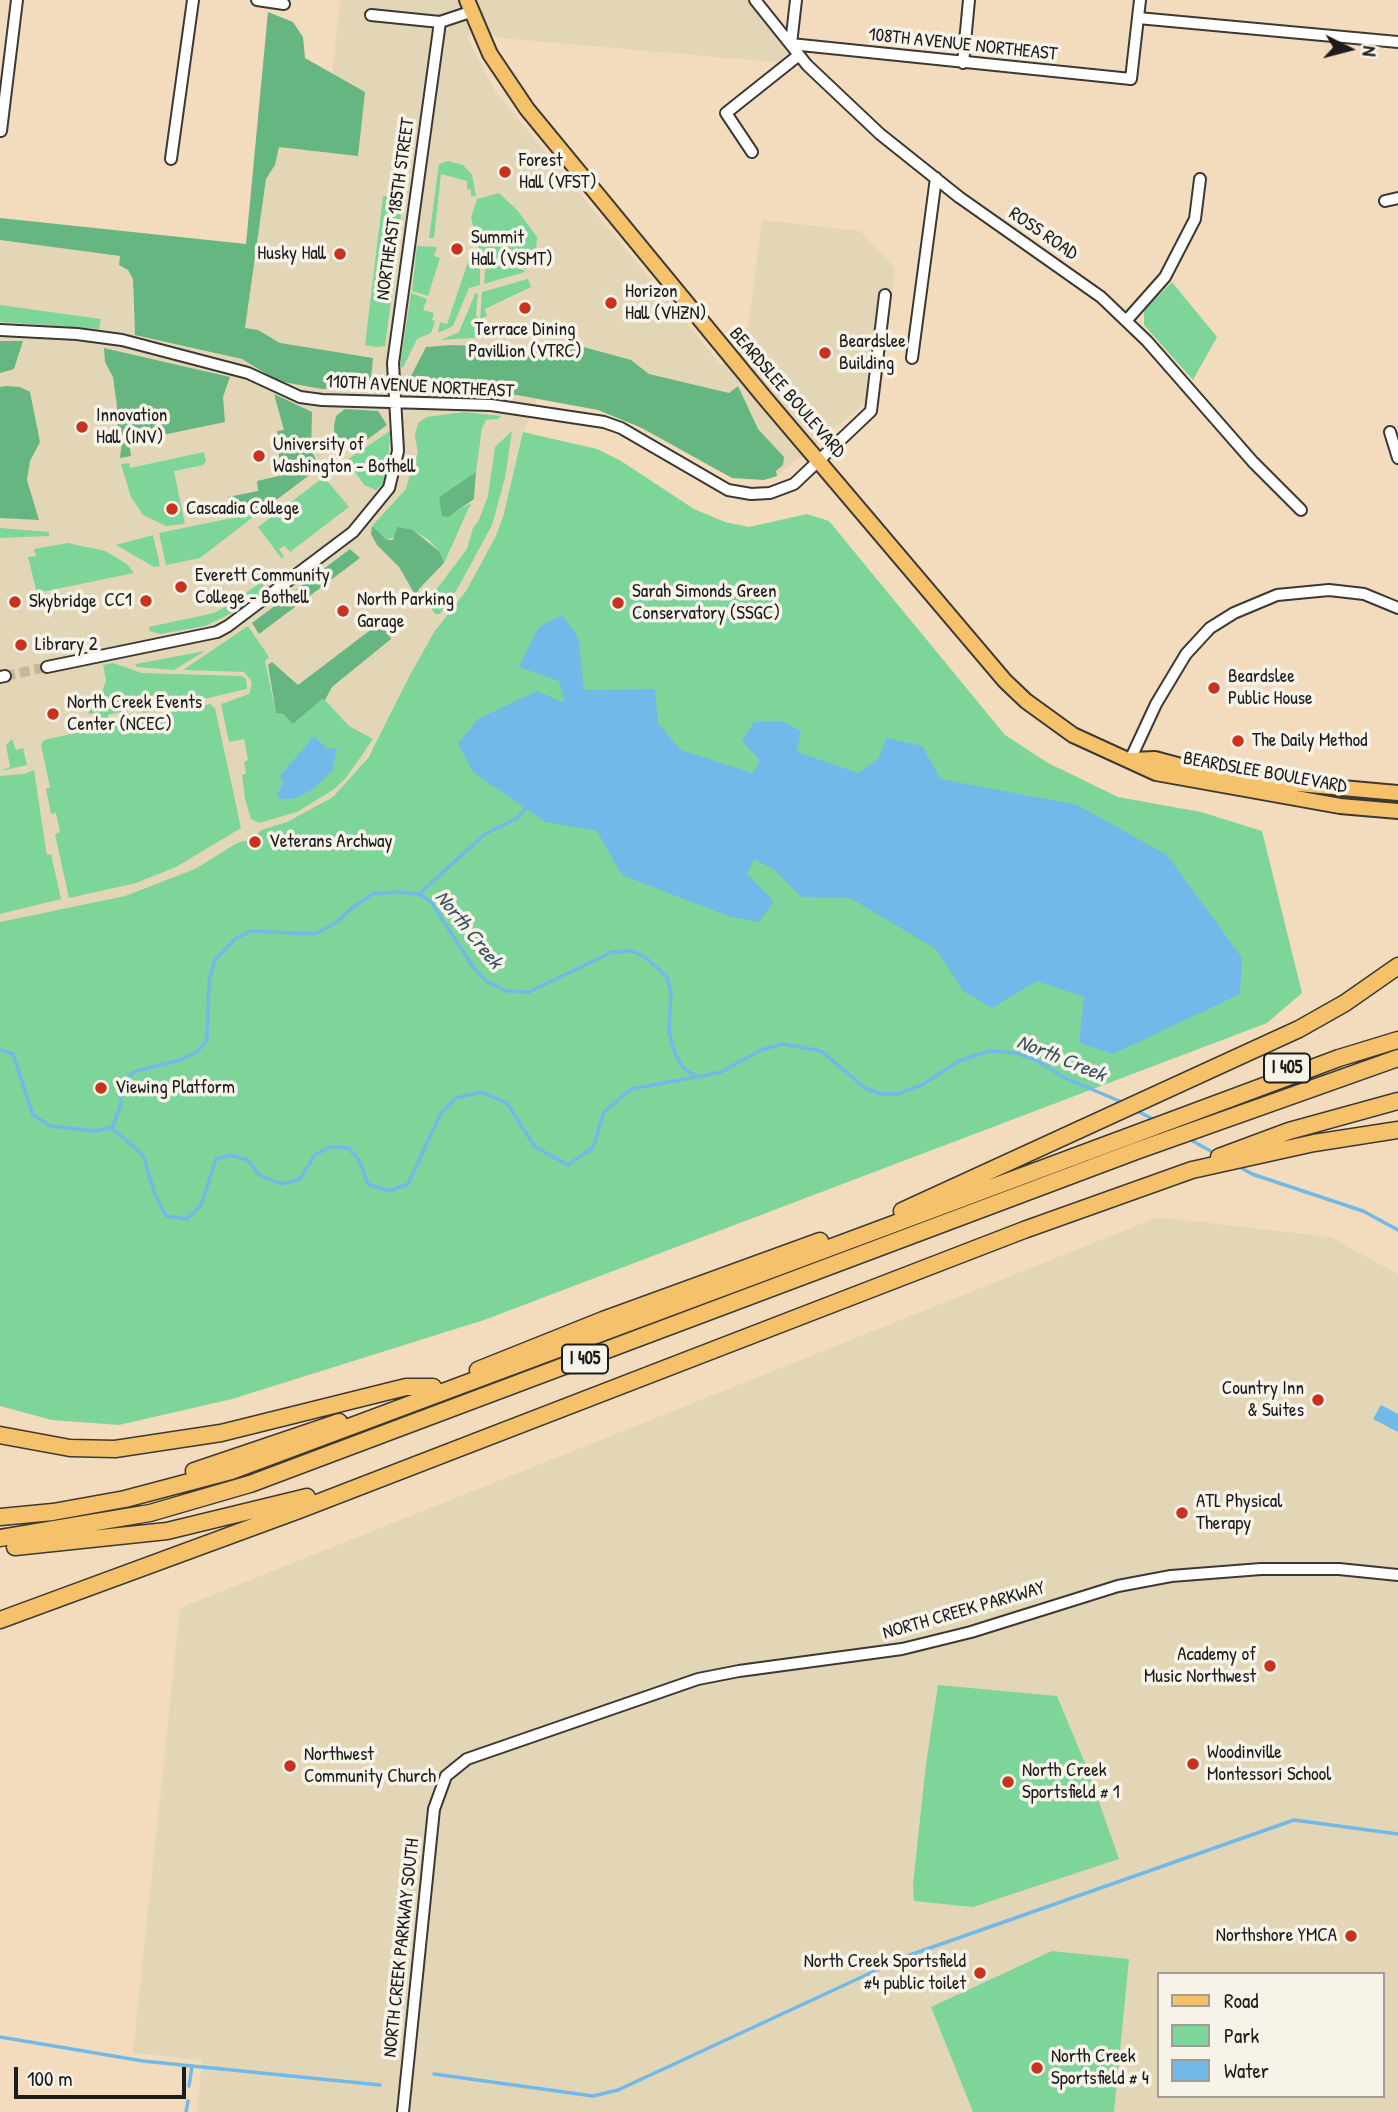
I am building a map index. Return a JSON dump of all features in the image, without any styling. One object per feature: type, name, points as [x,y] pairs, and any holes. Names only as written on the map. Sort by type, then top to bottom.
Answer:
[{"type":"highway","points":[[900,1212],[1299,1029],[1345,1003],[1398,965]]},
{"type":"highway","name":"I 405","points":[[0,1517],[53,1512],[125,1499],[230,1471],[1398,1031]]},
{"type":"highway","name":"I 405","points":[[1183,1111],[1398,1040]]},
{"type":"highway","name":"I 405","points":[[0,1538],[150,1513],[230,1490],[1161,1148],[1398,1058]]},
{"type":"highway","name":"I 405","points":[[1215,1128],[1398,1068]]},
{"type":"highway","points":[[0,1620],[1024,1230],[1196,1168],[1289,1130],[1398,1101]]},
{"type":"highway","points":[[1196,1168],[1398,1130]]},
{"type":"highway","name":"I 405","points":[[0,1507],[105,1492],[190,1473],[433,1387],[603,1320],[1127,1132]]},
{"type":"highway","name":"I 405","points":[[0,1549],[164,1518],[256,1492],[1161,1148]]},
{"type":"highway","points":[[0,1435],[69,1448],[114,1449],[221,1433],[406,1387],[433,1387]]},
{"type":"highway","points":[[30,1545],[167,1531],[357,1485]]},
{"type":"main road","name":"BEARDSLEE BOULEVARD","points":[[469,6],[490,54],[527,109],[705,326],[1005,681],[1040,712],[1073,735],[1156,773],[1251,788],[1327,804],[1398,811]]},
{"type":"main road","name":"BEARDSLEE BOULEVARD","points":[[1130,760],[1155,759],[1196,769],[1298,784],[1398,793]]},
{"type":"street","points":[[1,131],[17,0]]},
{"type":"street","points":[[171,159],[193,0]]},
{"type":"street","points":[[257,0],[284,4]]},
{"type":"street","name":"ROSS ROAD","points":[[755,0],[799,55],[880,134],[936,178],[1084,284],[1126,320],[1301,510]]},
{"type":"street","points":[[791,44],[796,0]]},
{"type":"street","points":[[963,63],[970,0]]},
{"type":"street","points":[[1140,0],[1138,18],[1398,43]]},
{"type":"street","points":[[371,15],[440,22],[469,6]]},
{"type":"street","name":"108TH AVENUE NORTHEAST","points":[[791,44],[1131,79],[1138,18]]},
{"type":"street","name":"NORTHEAST 185TH STREET","points":[[47,667],[216,632],[228,626],[354,532],[383,498],[396,471],[398,428],[394,401],[395,345],[440,22]]},
{"type":"street","points":[[752,152],[726,113],[799,55]]},
{"type":"street","points":[[912,358],[936,178]]},
{"type":"street","points":[[1126,320],[1165,276],[1195,219],[1200,179]]},
{"type":"street","points":[[1385,201],[1398,198]]},
{"type":"street","name":"110TH AVENUE NORTHEAST","points":[[0,330],[77,334],[122,340],[248,373],[300,397],[491,405],[604,422],[621,428],[728,490],[751,494],[770,493],[794,484],[874,407],[885,295]]},
{"type":"street","points":[[1390,432],[1398,458]]},
{"type":"street","points":[[1130,760],[1156,704],[1186,654],[1210,628],[1234,613],[1277,595],[1329,590],[1364,594],[1398,608]]},
{"type":"street","name":"NORTH CREEK PARKWAY","points":[[440,1789],[446,1776],[467,1759],[698,1679],[738,1671],[865,1656],[915,1646],[1118,1586],[1171,1576],[1296,1568],[1398,1575]]},
{"type":"street","name":"NORTH CREEK PARKWAY SOUTH","points":[[403,2112],[430,1837],[440,1789]]},
{"type":"shaded area","name":"University of Washington - Bothell","points":[[340,0],[755,0],[807,65],[501,38],[476,27],[467,37],[495,91],[721,365],[746,343],[762,220],[860,231],[895,268],[879,406],[864,404],[777,476],[746,480],[712,468],[619,417],[598,410],[536,399],[534,410],[523,432],[503,517],[495,538],[466,591],[434,632],[384,729],[352,780],[333,798],[287,822],[262,847],[254,850],[237,843],[195,869],[125,896],[0,922],[0,240],[120,256],[119,265],[128,270],[133,279],[134,331],[245,328],[266,179],[275,165],[279,146],[327,124]]},
{"type":"shaded area","points":[[1158,1217],[1330,1237],[1398,1274],[1398,2112],[197,2112],[202,2060],[133,2053],[180,1608]]},
{"type":"green space","points":[[268,12],[293,22],[303,37],[305,58],[365,92],[358,156],[279,147],[275,165],[266,179],[245,328],[258,330],[280,343],[373,358],[370,389],[322,389],[278,381],[242,359],[135,335],[133,279],[128,270],[119,265],[120,256],[0,240],[0,218],[246,244]]},
{"type":"green space","points":[[448,161],[463,165],[472,175],[476,196],[471,196],[467,181],[441,174],[434,238],[429,238],[439,164]]},
{"type":"green space","points":[[402,188],[400,234],[385,346],[365,345],[383,196],[400,198]]},
{"type":"green space","points":[[499,193],[518,211],[537,237],[536,250],[528,269],[500,265],[481,258],[471,217],[477,199]]},
{"type":"green space","points":[[417,246],[437,247],[434,256],[440,258],[428,296],[412,291]]},
{"type":"green space","points":[[470,256],[480,259],[480,285],[469,288],[453,326],[438,333],[440,322],[447,324]]},
{"type":"green space","points":[[486,261],[524,270],[525,272],[484,284]]},
{"type":"green space","points":[[528,279],[531,287],[485,309],[487,316],[480,319],[482,292]]},
{"type":"green space","points":[[1172,282],[1217,337],[1193,380],[1144,325],[1144,310]]},
{"type":"green space","points":[[411,293],[427,299],[423,310],[434,313],[432,320],[435,321],[431,333],[417,339],[403,368],[400,366]]},
{"type":"green space","points":[[478,293],[476,315],[487,337],[441,340],[459,332],[475,294]]},
{"type":"green space","points":[[0,305],[101,319],[99,329],[0,322]]},
{"type":"green space","points":[[0,341],[23,341],[14,369],[0,373]]},
{"type":"green space","points":[[453,345],[525,348],[528,352],[576,345],[631,360],[649,374],[729,393],[738,386],[758,429],[784,457],[783,465],[776,471],[777,476],[764,480],[732,478],[642,428],[598,410],[517,395],[462,389],[411,389],[411,376],[426,347]]},
{"type":"green space","points":[[104,348],[230,377],[223,397],[225,422],[129,442],[131,456],[120,458],[123,435],[116,422],[113,377],[105,362]]},
{"type":"green space","points":[[0,387],[20,387],[30,392],[40,442],[30,461],[27,480],[39,520],[0,518]]},
{"type":"green space","points":[[274,394],[312,412],[311,450],[320,467],[267,507],[230,515],[228,497],[258,491],[257,481],[283,475],[277,431],[284,430]]},
{"type":"green space","points":[[345,409],[378,411],[387,425],[364,442],[360,440],[339,452],[335,447],[334,426],[336,416]]},
{"type":"green space","points":[[464,412],[501,416],[498,419],[486,420],[482,428],[476,472],[439,497],[448,516],[471,503],[444,563],[440,552],[429,540],[413,530],[387,540],[372,526],[406,489],[413,461],[418,454],[415,435],[418,423],[427,417]]},
{"type":"green space","points":[[390,431],[388,465],[383,484],[376,490],[364,485],[347,460]]},
{"type":"green space","points":[[512,431],[505,478],[492,525],[459,586],[440,614],[435,614],[427,602],[467,549],[473,528],[488,496],[495,447]]},
{"type":"green space","points":[[523,432],[597,449],[621,461],[694,509],[725,522],[749,527],[807,514],[829,521],[1005,735],[1048,763],[1118,797],[1201,812],[1262,831],[1302,993],[1267,1023],[484,1320],[232,1399],[119,1425],[52,1420],[0,1406],[0,922],[125,896],[195,869],[237,843],[249,840],[251,845],[258,847],[262,840],[256,836],[261,830],[287,822],[333,797],[368,758],[434,632],[466,591],[495,538],[503,517]]},
{"type":"green space","points":[[204,452],[206,461],[203,465],[174,471],[185,524],[166,526],[143,515],[131,497],[121,464],[129,463],[130,468]]},
{"type":"green space","points":[[476,472],[474,499],[448,517],[442,516],[439,497]]},
{"type":"green space","points":[[324,477],[349,507],[290,552],[285,546],[279,549],[284,557],[282,559],[258,527]]},
{"type":"green space","points":[[251,514],[252,518],[200,558],[166,565],[159,533]]},
{"type":"green space","points":[[372,526],[387,540],[393,540],[397,527],[413,530],[440,552],[444,563],[419,589],[416,596],[399,567],[377,545],[371,534]]},
{"type":"green space","points":[[0,528],[49,532],[49,536],[0,538]]},
{"type":"green space","points":[[153,535],[160,566],[154,567],[116,545]]},
{"type":"green space","points":[[68,543],[105,551],[127,564],[134,573],[37,593],[28,557],[36,556],[34,549]]},
{"type":"green space","points":[[350,549],[360,558],[259,634],[252,623]]},
{"type":"green space","points":[[266,579],[260,594],[240,609],[234,601]]},
{"type":"green space","points":[[232,603],[238,610],[205,626],[160,634],[150,631],[149,627],[214,613]]},
{"type":"green space","points":[[377,625],[389,633],[391,639],[332,687],[325,700],[322,699],[293,724],[283,714],[276,713],[268,665],[272,662],[298,685]]},
{"type":"green space","points":[[248,626],[269,657],[265,661],[276,713],[283,714],[293,724],[323,698],[349,726],[373,739],[346,778],[333,790],[297,812],[259,823],[251,819],[245,799],[242,775],[246,774],[244,762],[248,760],[244,739],[229,742],[221,704],[249,694],[252,682],[244,672],[183,670]]},
{"type":"green space","points":[[205,651],[174,670],[136,667],[136,664]]},
{"type":"green space","points":[[113,663],[142,673],[242,676],[246,679],[247,689],[143,713],[141,707],[108,715],[109,720],[90,725],[89,720],[98,718],[97,713],[89,714],[86,699],[95,697],[103,690],[106,680],[103,665]]},
{"type":"green space","points":[[210,704],[215,708],[241,828],[176,867],[136,883],[69,898],[55,834],[60,832],[56,813],[51,814],[46,789],[50,787],[41,745],[44,740]]},
{"type":"green space","points":[[12,739],[16,750],[23,748],[27,765],[0,771],[10,767],[6,745]]},
{"type":"green space","points":[[34,770],[47,855],[51,854],[61,899],[0,914],[0,776],[24,774]]},
{"type":"green space","name":"North Creek Sportsfield # 1","points":[[938,1685],[1057,1696],[1087,1768],[1119,1859],[973,1907],[914,1901],[913,1884],[926,1764]]},
{"type":"green space","name":"North Creek Sportsfield # 4","points":[[1052,1951],[1129,1959],[1114,2112],[973,2112],[931,2007]]},
{"type":"water","points":[[562,615],[578,637],[584,690],[655,689],[658,724],[681,750],[752,773],[760,761],[742,740],[754,722],[784,722],[801,731],[797,752],[858,773],[879,758],[886,738],[922,746],[941,779],[1077,805],[1167,855],[1242,958],[1240,994],[1113,1054],[1079,1043],[1084,997],[1037,981],[992,1008],[963,991],[936,949],[850,898],[802,897],[773,869],[754,859],[747,874],[774,901],[759,922],[728,916],[622,875],[597,831],[546,822],[474,773],[458,744],[478,719],[537,691],[565,703],[559,681],[519,667],[539,627]]},
{"type":"water","points":[[314,736],[327,749],[337,748],[332,771],[312,790],[293,799],[280,799],[277,795],[283,783],[280,776]]},
{"type":"water","points":[[1381,1405],[1398,1414],[1398,1432],[1373,1419]]},
{"type":"waterway","points":[[419,894],[485,834],[516,819],[526,808]]},
{"type":"waterway","name":"North Creek","points":[[0,1050],[13,1054],[33,1115],[50,1126],[94,1131],[112,1128],[120,1107],[122,1085],[134,1072],[183,1059],[197,1052],[207,1040],[209,981],[215,960],[235,939],[251,931],[315,934],[337,922],[373,894],[399,892],[419,894],[431,902],[473,967],[487,982],[507,991],[529,992],[612,952],[632,951],[645,957],[667,977],[671,993],[669,1031],[675,1053],[683,1068],[698,1077],[721,1072],[761,1050],[783,1044],[821,1051],[865,1088],[881,1094],[897,1094],[922,1085],[959,1061],[989,1051],[1016,1053],[1036,1060],[1065,1078],[1124,1103]]},
{"type":"waterway","points":[[112,1128],[143,1155],[155,1195],[166,1216],[187,1219],[201,1205],[216,1159],[230,1155],[248,1160],[259,1175],[281,1184],[300,1179],[315,1155],[329,1147],[348,1148],[359,1160],[368,1184],[389,1191],[408,1184],[441,1113],[456,1098],[481,1092],[507,1103],[535,1147],[568,1165],[593,1148],[604,1112],[631,1089],[696,1077]]},
{"type":"waterway","name":"North Creek","points":[[1137,1111],[1155,1120]]},
{"type":"waterway","name":"North Creek","points":[[1189,1139],[1216,1154]]},
{"type":"waterway","name":"North Creek","points":[[1238,1166],[1252,1174],[1363,1211],[1398,1230]]},
{"type":"waterway","points":[[434,2074],[593,2096],[618,2090],[907,1956],[1294,1820],[1398,1834]]},
{"type":"waterway","points":[[0,2037],[143,2061],[380,2085]]},
{"type":"waterway","points":[[189,2086],[192,2066]]},
{"type":"waterway","points":[[186,2112],[188,2101]]},
{"type":"tunnel","points":[[5,676],[47,667]]},
{"type":"place","name":"Forest Hall (VFST)","points":[[505,172]]},
{"type":"place","name":"Summit Hall (VSMT)","points":[[457,249]]},
{"type":"place","name":"Husky Hall","points":[[340,254]]},
{"type":"place","name":"Horizon Hall (VHZN)","points":[[611,303]]},
{"type":"place","name":"Terrace Dining Pavillion (VTRC)","points":[[525,308]]},
{"type":"place","name":"Beardslee Building","points":[[825,353]]},
{"type":"place","name":"Innovation Hall (INV)","points":[[82,427]]},
{"type":"place","name":"University of Washington - Bothell","points":[[259,456]]},
{"type":"place","name":"Cascadia College","points":[[172,509]]},
{"type":"place","name":"Everett Community College - Bothell","points":[[181,587]]},
{"type":"place","name":"CC1","points":[[146,601]]},
{"type":"place","name":"Skybridge","points":[[15,602]]},
{"type":"place","name":"Sarah Simonds Green Conservatory (SSGC)","points":[[618,603]]},
{"type":"place","name":"North Parking Garage","points":[[343,611]]},
{"type":"place","name":"Library 2","points":[[21,645]]},
{"type":"place","name":"Beardslee Public House","points":[[1214,688]]},
{"type":"place","name":"North Creek Events Center (NCEC)","points":[[53,714]]},
{"type":"place","name":"The Daily Method","points":[[1238,741]]},
{"type":"place","name":"Veterans Archway","points":[[255,842]]},
{"type":"place","name":"Viewing Platform","points":[[101,1088]]},
{"type":"place","name":"Country Inn & Suites","points":[[1318,1400]]},
{"type":"place","name":"ATL Physical Therapy","points":[[1182,1513]]},
{"type":"place","name":"Academy of Music Northwest","points":[[1270,1666]]},
{"type":"place","name":"Woodinville Montessori School","points":[[1193,1764]]},
{"type":"place","name":"Northwest Community Church","points":[[290,1766]]},
{"type":"place","name":"North Creek Sportsfield # 1","points":[[1008,1782]]},
{"type":"place","name":"Northshore YMCA","points":[[1351,1936]]},
{"type":"place","name":"North Creek Sportsfield #4 public toilet","points":[[980,1973]]},
{"type":"place","name":"North Creek Sportsfield # 4","points":[[1037,2068]]}]
